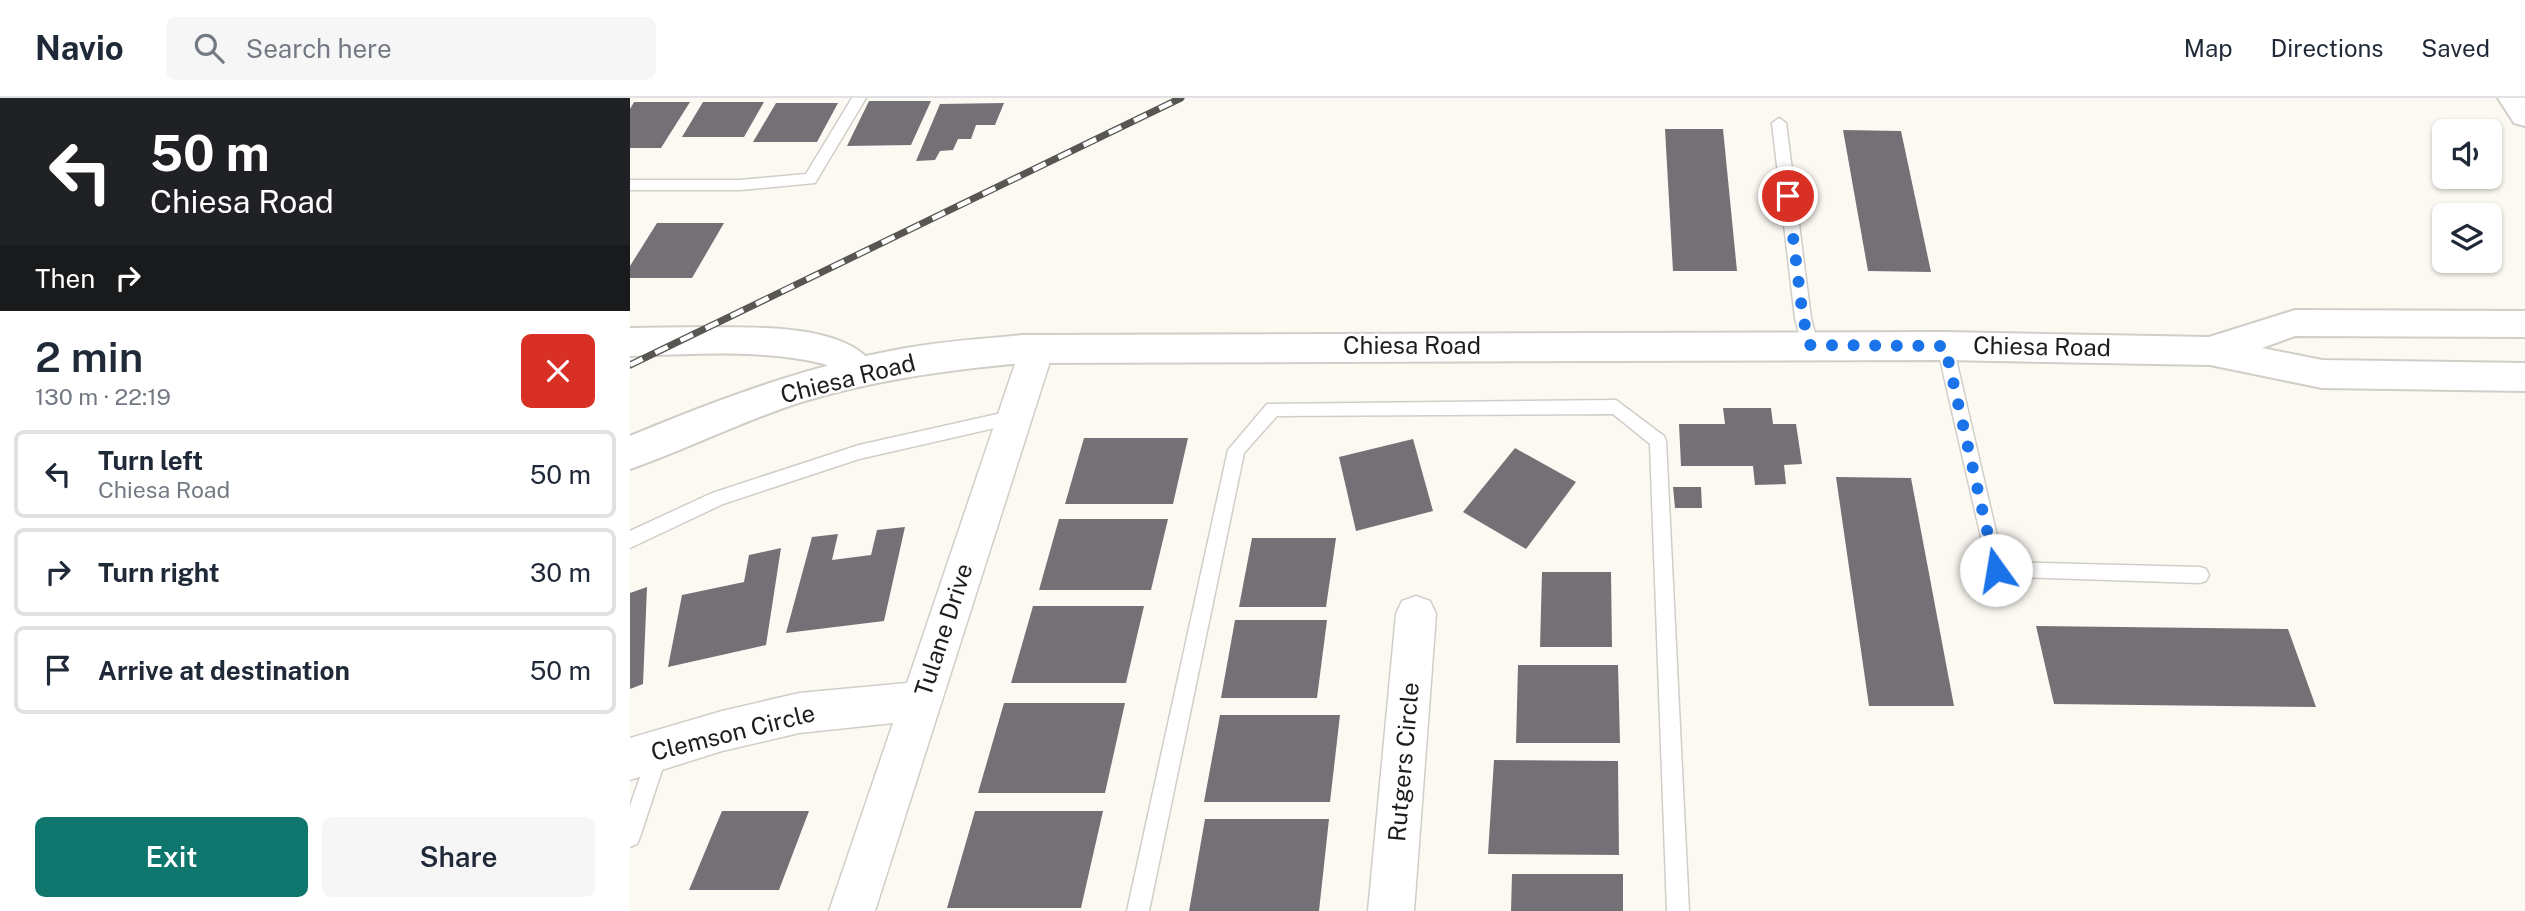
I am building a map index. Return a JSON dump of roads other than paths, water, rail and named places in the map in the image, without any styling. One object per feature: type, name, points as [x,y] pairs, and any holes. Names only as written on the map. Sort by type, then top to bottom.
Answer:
[{"type":"main road","points":[[2513,98],[2525,116]]},
{"type":"main road","name":"Chiesa Road","points":[[2210,351],[2295,323],[2525,324]]},
{"type":"main road","points":[[630,342],[682,341],[812,348],[838,355],[860,372]]},
{"type":"main road","name":"Chiesa Road","points":[[630,453],[706,421],[860,372],[952,356],[1037,349],[1945,346],[2210,351],[2322,374],[2525,377]]},
{"type":"street","name":"Tulane Drive","points":[[852,911],[1037,349]]},
{"type":"street","name":"Rutgers Circle","points":[[1391,911],[1416,614]]},
{"type":"street","name":"Clemson Circle","points":[[644,754],[799,713],[920,701]]},
{"type":"lane","points":[[630,185],[740,185],[810,179],[859,98]]},
{"type":"lane","points":[[1779,123],[1803,318],[1810,345]]},
{"type":"lane","points":[[1945,346],[1996,570],[2200,575]]},
{"type":"lane","points":[[1138,911],[1236,450],[1273,409],[1602,407],[1616,407],[1658,441],[1678,911]]},
{"type":"lane","points":[[630,540],[718,498],[846,456],[1015,417]]},
{"type":"lane","points":[[630,837],[644,754]]},
{"type":"railway","points":[[630,365],[1181,98]]}]
